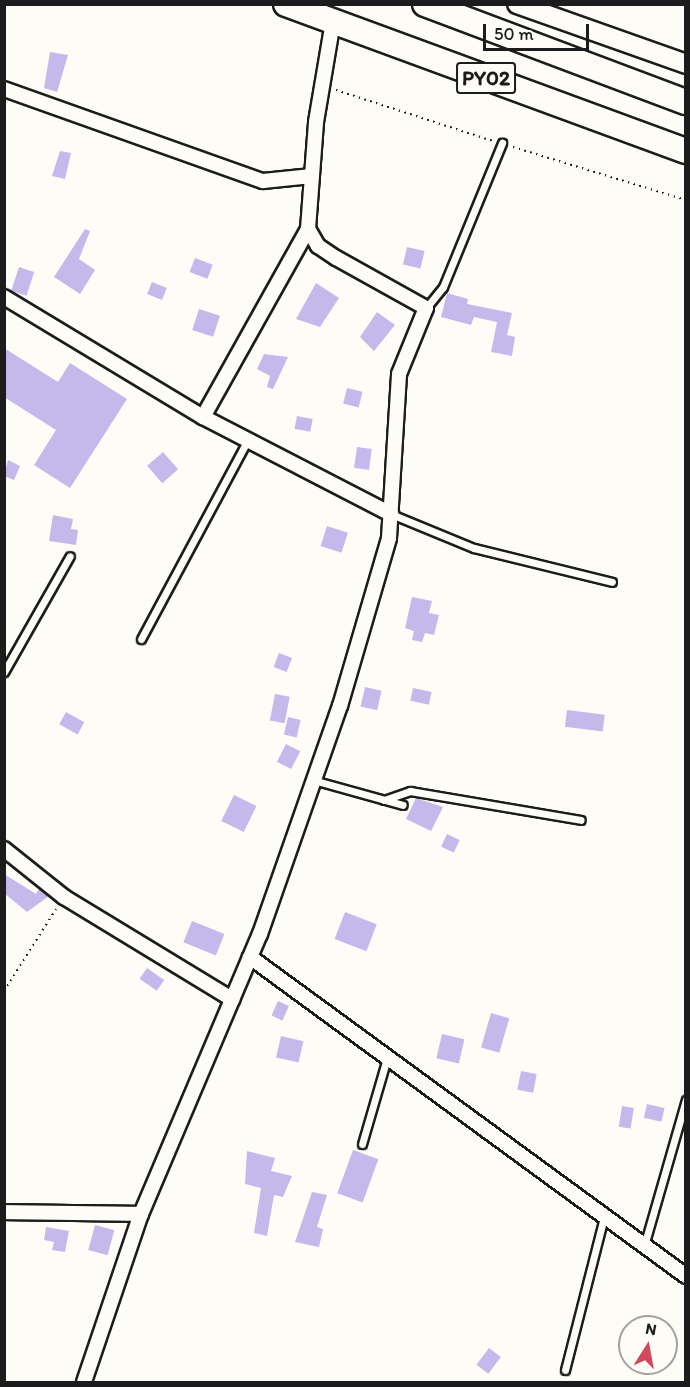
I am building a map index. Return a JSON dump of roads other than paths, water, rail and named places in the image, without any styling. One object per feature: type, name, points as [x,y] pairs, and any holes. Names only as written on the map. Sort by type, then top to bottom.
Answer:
[{"type":"highway","name":"PY02","points":[[286,4],[686,151]]},
{"type":"highway","name":"PY02","points":[[425,4],[686,102]]},
{"type":"street","points":[[517,4],[686,64]]},
{"type":"street","points":[[203,417],[308,229],[312,176],[333,22]]},
{"type":"street","points":[[4,89],[262,181],[312,176]]},
{"type":"street","points":[[84,1383],[141,1214],[250,957],[313,780],[386,548],[391,514],[399,374],[426,308],[318,246],[308,229]]},
{"type":"street","points":[[4,297],[203,417],[391,514]]},
{"type":"street","points":[[4,849],[64,897],[232,999]]},
{"type":"street","points":[[250,957],[686,1276]]},
{"type":"street","points":[[4,1212],[141,1214]]},
{"type":"lane","points":[[426,308],[443,287],[502,143]]},
{"type":"lane","points":[[141,639],[247,441]]},
{"type":"lane","points":[[391,514],[474,548],[612,582]]},
{"type":"lane","points":[[4,672],[70,556]]},
{"type":"lane","points":[[313,780],[403,805]]},
{"type":"lane","points":[[384,800],[410,791],[581,820]]},
{"type":"lane","points":[[362,1144],[387,1058]]},
{"type":"lane","points":[[644,1246],[686,1100]]},
{"type":"lane","points":[[565,1370],[604,1217]]}]
